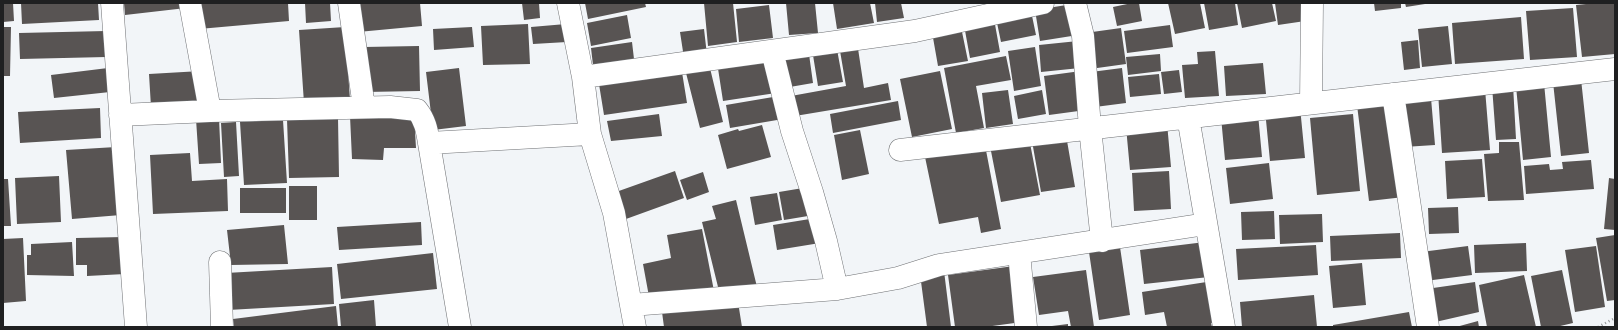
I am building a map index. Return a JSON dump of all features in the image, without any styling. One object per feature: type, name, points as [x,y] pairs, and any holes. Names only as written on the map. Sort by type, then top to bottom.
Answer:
[{"type":"street","points":[[112,3],[136,327]]},
{"type":"street","points":[[190,3],[210,111]]},
{"type":"street","points":[[349,3],[364,107]]},
{"type":"street","points":[[568,3],[583,77],[590,134],[614,213],[635,327]]},
{"type":"street","points":[[583,77],[915,31],[1043,3]]},
{"type":"street","points":[[1311,103],[1312,3]]},
{"type":"street","points":[[1080,4],[1090,128],[1102,241]]},
{"type":"street","points":[[772,51],[792,131],[824,234],[837,289]]},
{"type":"street","points":[[900,150],[1615,69]]},
{"type":"street","points":[[1393,94],[1428,327]]},
{"type":"street","points":[[120,115],[364,107],[390,107],[417,110],[426,124],[460,327]]},
{"type":"street","points":[[1188,117],[1224,327]]},
{"type":"street","points":[[429,143],[590,134]]},
{"type":"street","points":[[631,305],[837,289],[898,278],[939,265],[1206,224]]},
{"type":"street","points":[[1019,253],[1026,327]]},
{"type":"street","points":[[220,262],[222,327]]},
{"type":"path","points":[[1598,327],[1615,318]]},
{"type":"building","points":[[3,3],[13,3],[14,21],[3,22]]},
{"type":"building","points":[[21,3],[98,3],[99,20],[22,24]]},
{"type":"building","points":[[124,3],[186,3],[186,8],[125,15]]},
{"type":"building","points":[[197,3],[288,3],[289,21],[199,29]]},
{"type":"building","points":[[305,3],[330,3],[331,21],[306,23]]},
{"type":"building","points":[[355,3],[420,3],[422,26],[358,32]]},
{"type":"building","points":[[522,3],[539,3],[540,18],[524,20]]},
{"type":"building","points":[[585,3],[645,3],[646,7],[588,19]]},
{"type":"building","points":[[704,3],[733,3],[737,42],[708,46]]},
{"type":"building","points":[[786,3],[815,3],[818,33],[789,35]]},
{"type":"building","points":[[833,3],[870,3],[874,23],[837,29]]},
{"type":"building","points":[[875,3],[901,3],[904,18],[877,22]]},
{"type":"building","points":[[1139,3],[1142,21],[1117,26],[1113,7]]},
{"type":"building","points":[[1168,3],[1200,3],[1205,28],[1175,34]]},
{"type":"building","points":[[1204,3],[1235,3],[1238,25],[1209,30]]},
{"type":"building","points":[[1237,3],[1272,3],[1276,21],[1242,28]]},
{"type":"building","points":[[1275,3],[1309,3],[1312,20],[1278,25]]},
{"type":"building","points":[[1374,3],[1401,3],[1401,8],[1375,11]]},
{"type":"building","points":[[1405,3],[1425,3],[1425,4],[1406,7]]},
{"type":"building","points":[[1615,3],[1615,54],[1582,57],[1576,5]]},
{"type":"building","points":[[1073,4],[1078,35],[1040,41],[1035,10]]},
{"type":"building","points":[[769,5],[773,38],[739,42],[736,9]]},
{"type":"building","points":[[1573,8],[1577,57],[1530,60],[1526,11]]},
{"type":"building","points":[[1031,11],[1036,35],[1001,42],[996,18]]},
{"type":"building","points":[[627,15],[631,38],[591,46],[587,23]]},
{"type":"building","points":[[1521,17],[1524,59],[1455,64],[1452,23]]},
{"type":"building","points":[[994,19],[1000,52],[970,58],[964,25]]},
{"type":"building","points":[[528,24],[530,64],[483,65],[481,26]]},
{"type":"building","points":[[566,24],[567,42],[533,44],[531,27]]},
{"type":"building","points":[[1170,25],[1173,47],[1127,53],[1124,31]]},
{"type":"building","points":[[1448,26],[1452,64],[1422,67],[1418,29]]},
{"type":"building","points":[[3,27],[11,27],[10,76],[3,76]]},
{"type":"building","points":[[345,27],[350,100],[304,103],[299,30]]},
{"type":"building","points":[[472,27],[474,47],[434,50],[433,29]]},
{"type":"building","points":[[961,27],[968,61],[938,66],[932,32]]},
{"type":"building","points":[[1121,28],[1126,64],[1090,69],[1085,33]]},
{"type":"building","points":[[704,29],[707,55],[684,58],[680,32]]},
{"type":"building","points":[[106,31],[106,57],[20,59],[19,33]]},
{"type":"building","points":[[1418,40],[1420,68],[1404,70],[1401,42]]},
{"type":"building","points":[[1078,41],[1080,68],[1041,72],[1039,45]]},
{"type":"building","points":[[632,42],[634,59],[593,65],[591,48]]},
{"type":"building","points":[[857,42],[864,88],[888,83],[891,100],[795,116],[791,96],[846,86],[839,45]]},
{"type":"building","points":[[836,44],[843,82],[818,86],[812,49]]},
{"type":"building","points":[[419,46],[420,91],[365,92],[364,47]]},
{"type":"building","points":[[808,47],[813,83],[784,88],[778,52]]},
{"type":"building","points":[[1035,47],[1041,86],[1014,91],[1008,51]]},
{"type":"building","points":[[1215,51],[1219,96],[1185,98],[1182,65],[1198,64],[1197,52]]},
{"type":"building","points":[[770,54],[776,93],[723,101],[717,62]]},
{"type":"building","points":[[1160,54],[1161,71],[1128,75],[1126,57]]},
{"type":"building","points":[[1006,56],[1011,80],[976,86],[984,128],[956,133],[944,68]]},
{"type":"building","points":[[1263,63],[1266,94],[1226,96],[1224,66]]},
{"type":"building","points":[[709,64],[723,122],[700,128],[685,69]]},
{"type":"building","points":[[681,66],[687,103],[604,115],[598,78]]},
{"type":"building","points":[[108,68],[110,92],[54,98],[51,75]]},
{"type":"building","points":[[459,68],[466,126],[433,130],[426,72]]},
{"type":"building","points":[[1122,68],[1126,103],[1095,107],[1091,72]]},
{"type":"building","points":[[1179,70],[1182,92],[1164,94],[1161,72]]},
{"type":"building","points":[[201,71],[202,104],[151,107],[149,74]]},
{"type":"building","points":[[940,71],[952,129],[912,137],[900,79]]},
{"type":"building","points":[[1081,71],[1086,110],[1049,115],[1044,76]]},
{"type":"building","points":[[1159,74],[1161,94],[1130,97],[1128,77]]},
{"type":"building","points":[[1581,79],[1589,153],[1561,156],[1553,82]]},
{"type":"building","points":[[1544,83],[1551,157],[1523,160],[1516,86]]},
{"type":"building","points":[[1513,85],[1516,139],[1496,140],[1492,86]]},
{"type":"building","points":[[1485,89],[1490,150],[1442,153],[1438,92]]},
{"type":"building","points":[[1008,90],[1013,124],[986,128],[982,93]]},
{"type":"building","points":[[1042,90],[1046,114],[1018,119],[1014,96]]},
{"type":"building","points":[[779,96],[783,119],[730,128],[726,105]]},
{"type":"building","points":[[1431,98],[1435,145],[1404,147],[1401,100]]},
{"type":"building","points":[[898,101],[901,120],[833,133],[830,114]]},
{"type":"building","points":[[1392,101],[1404,197],[1369,201],[1357,105]]},
{"type":"building","points":[[1300,107],[1305,158],[1270,161],[1265,110]]},
{"type":"building","points":[[100,108],[101,138],[20,143],[18,112]]},
{"type":"building","points":[[414,114],[416,148],[384,148],[383,160],[352,159],[350,116]]},
{"type":"building","points":[[659,114],[662,136],[611,141],[607,121]]},
{"type":"building","points":[[1258,114],[1262,157],[1225,160],[1221,117]]},
{"type":"building","points":[[1353,114],[1360,191],[1317,195],[1310,118]]},
{"type":"building","points":[[219,118],[221,163],[199,164],[196,119]]},
{"type":"building","points":[[338,118],[339,177],[289,178],[287,119]]},
{"type":"building","points":[[283,120],[287,183],[244,185],[240,122]]},
{"type":"building","points":[[236,122],[239,176],[224,177],[221,123]]},
{"type":"building","points":[[1167,123],[1171,167],[1130,170],[1126,127]]},
{"type":"building","points":[[762,125],[771,157],[727,169],[718,135],[738,129],[739,131]]},
{"type":"building","points":[[860,130],[869,174],[842,180],[834,135]]},
{"type":"building","points":[[1066,135],[1075,187],[1041,192],[1032,141]]},
{"type":"building","points":[[1029,138],[1040,195],[1001,202],[990,146]]},
{"type":"building","points":[[1499,142],[1519,142],[1524,200],[1488,201],[1484,154],[1499,153]]},
{"type":"building","points":[[985,145],[1001,229],[981,233],[978,217],[939,224],[925,157]]},
{"type":"building","points":[[116,147],[121,215],[72,219],[66,150]]},
{"type":"building","points":[[190,153],[192,181],[227,179],[228,211],[153,214],[150,155]]},
{"type":"building","points":[[1482,159],[1485,197],[1447,199],[1445,161]]},
{"type":"building","points":[[1591,160],[1594,189],[1526,194],[1524,166],[1549,164],[1550,170],[1563,169],[1562,162]]},
{"type":"building","points":[[1269,163],[1273,199],[1230,204],[1226,168]]},
{"type":"building","points":[[675,171],[684,198],[626,219],[616,192]]},
{"type":"building","points":[[1169,171],[1171,209],[1134,211],[1132,173]]},
{"type":"building","points":[[703,172],[709,192],[687,200],[680,180]]},
{"type":"building","points":[[59,176],[61,222],[17,224],[15,178]]},
{"type":"building","points":[[1609,178],[1615,179],[1615,230],[1604,229]]},
{"type":"building","points":[[3,179],[8,179],[11,226],[3,226]]},
{"type":"building","points":[[289,186],[317,186],[317,220],[289,220]]},
{"type":"building","points":[[809,187],[814,215],[784,220],[779,192]]},
{"type":"building","points":[[240,188],[286,188],[286,213],[240,213]]},
{"type":"building","points":[[777,193],[782,220],[755,225],[750,197]]},
{"type":"building","points":[[736,200],[757,287],[720,295],[702,222],[716,219],[712,206]]},
{"type":"building","points":[[1458,207],[1459,233],[1429,234],[1428,208]]},
{"type":"building","points":[[1274,211],[1275,239],[1242,240],[1241,212]]},
{"type":"building","points":[[1322,214],[1323,242],[1280,244],[1279,215]]},
{"type":"building","points":[[816,218],[820,243],[777,250],[773,225]]},
{"type":"building","points":[[421,222],[422,245],[339,250],[337,227]]},
{"type":"building","points":[[284,225],[288,264],[231,265],[227,230]]},
{"type":"building","points":[[702,229],[714,291],[650,302],[643,264],[671,258],[667,235]]},
{"type":"building","points":[[1400,233],[1401,258],[1331,261],[1330,236]]},
{"type":"building","points":[[1615,235],[1615,300],[1607,301],[1596,238]]},
{"type":"building","points":[[124,237],[125,274],[87,276],[87,265],[76,265],[76,238]]},
{"type":"building","points":[[23,238],[26,301],[3,303],[3,239]]},
{"type":"building","points":[[72,242],[74,276],[27,275],[27,255],[31,255],[31,244]]},
{"type":"building","points":[[1205,242],[1209,277],[1144,284],[1140,250]]},
{"type":"building","points":[[1526,243],[1527,271],[1475,273],[1474,245]]},
{"type":"building","points":[[1316,245],[1318,275],[1238,280],[1236,249]]},
{"type":"building","points":[[1468,246],[1472,275],[1425,281],[1421,252]]},
{"type":"building","points":[[1596,246],[1605,307],[1575,312],[1565,250]]},
{"type":"building","points":[[1120,247],[1130,315],[1099,320],[1089,252]]},
{"type":"building","points":[[433,253],[437,289],[341,299],[337,264]]},
{"type":"building","points":[[1362,263],[1366,305],[1333,308],[1329,266]]},
{"type":"building","points":[[1014,266],[1022,322],[985,327],[955,327],[948,275]]},
{"type":"building","points":[[332,267],[334,304],[228,310],[226,273]]},
{"type":"building","points":[[1086,270],[1094,327],[1071,327],[1068,311],[1039,315],[1033,277]]},
{"type":"building","points":[[1562,270],[1573,323],[1556,327],[1541,327],[1531,276]]},
{"type":"building","points":[[944,271],[951,327],[927,327],[920,274]]},
{"type":"building","points":[[1524,275],[1536,327],[1487,327],[1479,285]]},
{"type":"building","points":[[1213,281],[1219,321],[1211,323],[1212,327],[1167,327],[1164,312],[1145,315],[1142,292]]},
{"type":"building","points":[[1475,282],[1479,312],[1431,323],[1426,289]]},
{"type":"building","points":[[1314,295],[1317,327],[1242,327],[1240,302]]},
{"type":"building","points":[[374,300],[376,327],[341,327],[339,304]]},
{"type":"building","points":[[738,302],[742,327],[664,327],[662,312]]},
{"type":"building","points":[[336,306],[338,327],[234,327],[233,319]]},
{"type":"building","points":[[1409,312],[1412,327],[1333,327],[1333,325]]},
{"type":"building","points":[[1478,321],[1479,327],[1456,327]]},
{"type":"building","points":[[1068,324],[1068,327],[1052,327],[1052,326]]}]
